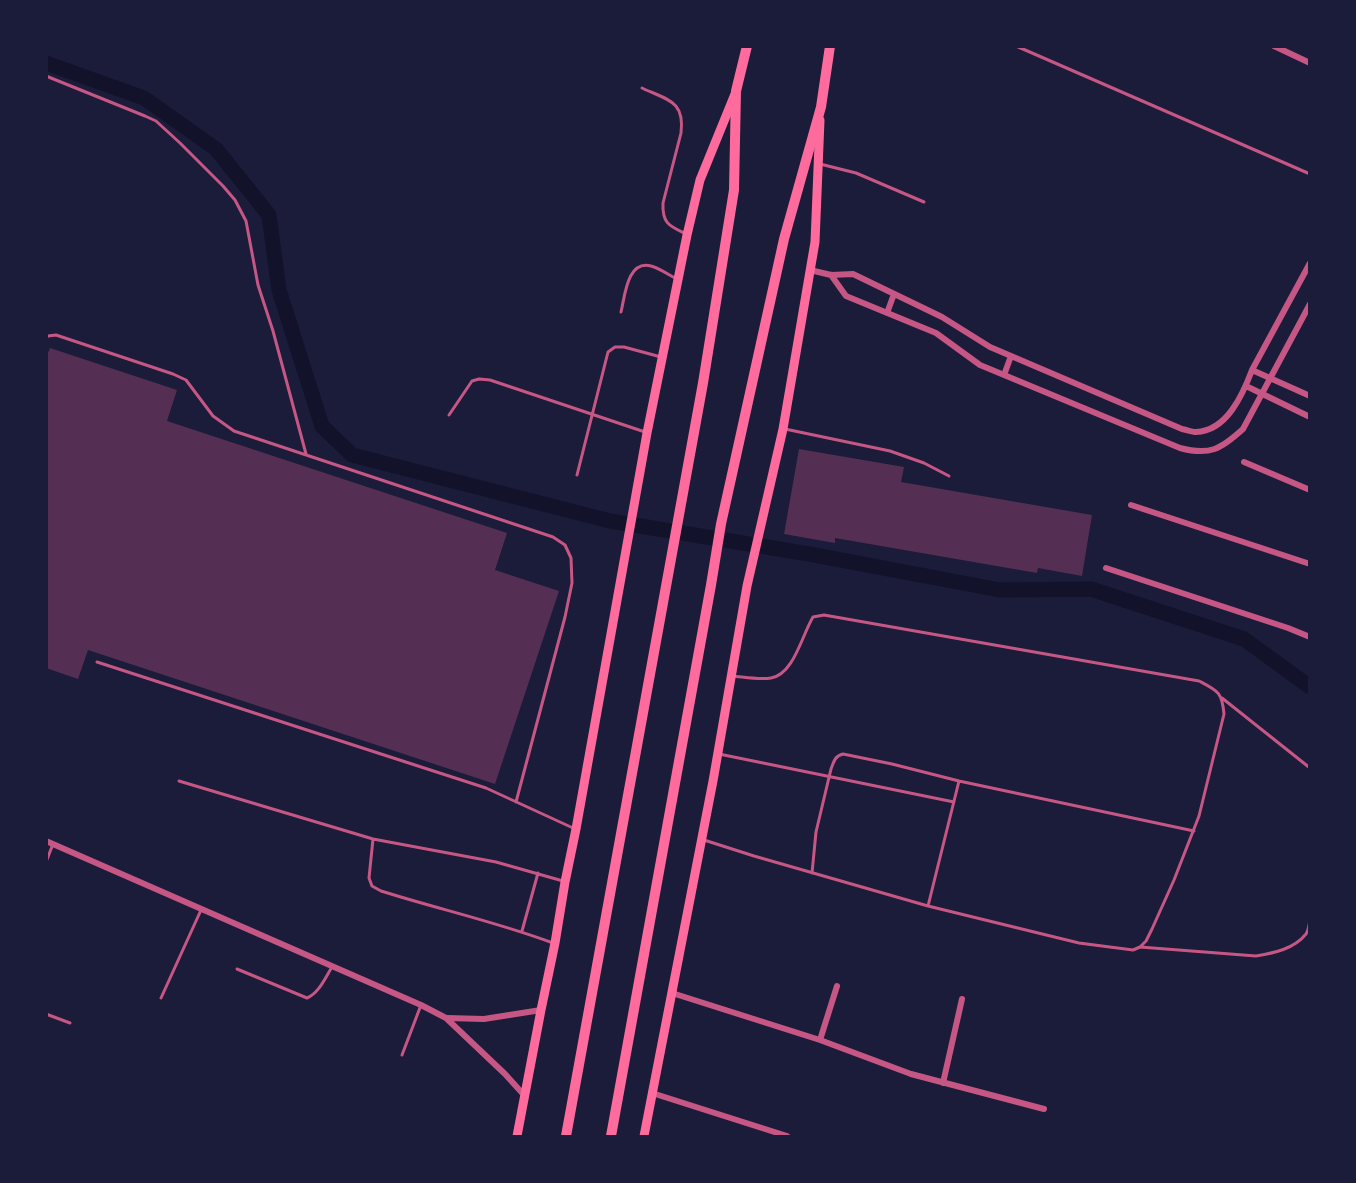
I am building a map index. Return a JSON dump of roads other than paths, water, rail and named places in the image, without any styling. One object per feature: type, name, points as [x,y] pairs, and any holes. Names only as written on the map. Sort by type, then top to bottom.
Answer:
[{"type":"highway","points":[[566,1137],[704,383],[734,190],[736,92],[747,46]]},
{"type":"highway","points":[[611,1137],[721,524],[784,239],[821,107],[830,46]]},
{"type":"main road","points":[[517,1137],[555,943],[647,433],[687,235],[700,180],[736,92]]},
{"type":"main road","points":[[644,1137],[747,586],[783,429],[815,242],[821,107]]},
{"type":"street","points":[[1274,46],[1310,63]]},
{"type":"street","points":[[810,270],[831,275],[853,274],[942,317],[990,347],[1182,429],[1194,432],[1219,424],[1229,414],[1310,263]]},
{"type":"street","points":[[831,275],[846,296],[936,333],[980,365],[1180,448],[1197,452],[1212,450],[1229,441],[1243,429],[1310,304]]},
{"type":"street","points":[[887,313],[894,294]]},
{"type":"street","points":[[1004,375],[1011,356]]},
{"type":"street","points":[[1252,370],[1310,396]]},
{"type":"street","points":[[1246,386],[1310,417]]},
{"type":"street","points":[[1244,462],[1310,490]]},
{"type":"street","points":[[1131,506],[1310,564]]},
{"type":"street","points":[[1106,568],[1310,637]]},
{"type":"street","points":[[50,843],[446,1018],[506,1074],[524,1095]]},
{"type":"street","points":[[820,1040],[837,986]]},
{"type":"street","points":[[672,993],[820,1040],[910,1074],[1044,1109]]},
{"type":"street","points":[[943,1083],[962,999]]},
{"type":"street","points":[[446,1018],[484,1019],[541,1010]]},
{"type":"street","points":[[652,1093],[787,1137]]},
{"type":"lane","points":[[1016,46],[1310,174]]},
{"type":"lane","points":[[46,76],[156,122],[187,150],[235,200],[246,221],[258,285],[273,331],[306,454]]},
{"type":"lane","points":[[642,88],[676,105],[681,111],[683,121],[681,133],[662,214],[670,226],[687,235]]},
{"type":"lane","points":[[818,164],[856,173],[924,202]]},
{"type":"lane","points":[[621,312],[631,273],[636,268],[649,265],[678,279]]},
{"type":"lane","points":[[46,338],[56,335],[186,380],[213,416],[234,431],[553,537],[565,545],[571,558],[572,583],[568,606],[516,802]]},
{"type":"lane","points":[[577,475],[608,352],[615,347],[624,347],[662,357]]},
{"type":"lane","points":[[449,415],[472,381],[479,379],[490,380],[647,433]]},
{"type":"lane","points":[[783,429],[890,451],[924,463],[949,476]]},
{"type":"lane","points":[[730,676],[770,678],[780,675],[789,666],[813,617],[824,615],[1200,681],[1214,689],[1222,698],[1310,768]]},
{"type":"lane","points":[[97,662],[486,788],[576,829]]},
{"type":"lane","points":[[701,839],[928,906],[1079,943],[1133,950],[1140,947],[1152,929],[1194,831],[1224,714],[1222,698]]},
{"type":"lane","points":[[717,753],[954,802]]},
{"type":"lane","points":[[812,873],[816,832],[830,776],[834,761],[838,755],[843,754],[1194,831]]},
{"type":"lane","points":[[179,781],[373,839],[496,862],[565,882]]},
{"type":"lane","points":[[928,906],[959,781]]},
{"type":"lane","points":[[373,839],[369,878],[372,886],[438,909],[522,931],[555,943]]},
{"type":"lane","points":[[46,862],[50,843]]},
{"type":"lane","points":[[522,931],[538,873]]},
{"type":"lane","points":[[161,998],[201,909]]},
{"type":"lane","points":[[1140,947],[1256,956],[1292,945],[1307,932],[1310,919]]},
{"type":"lane","points":[[237,969],[307,998],[318,989],[332,967]]},
{"type":"lane","points":[[402,1055],[421,1005]]},
{"type":"lane","points":[[46,1014],[70,1023]]},
{"type":"waterway","points":[[46,63],[144,98],[216,149],[269,215],[279,290],[322,426],[352,455],[610,521],[809,554],[1000,590],[1091,589],[1244,639],[1310,687]]}]
